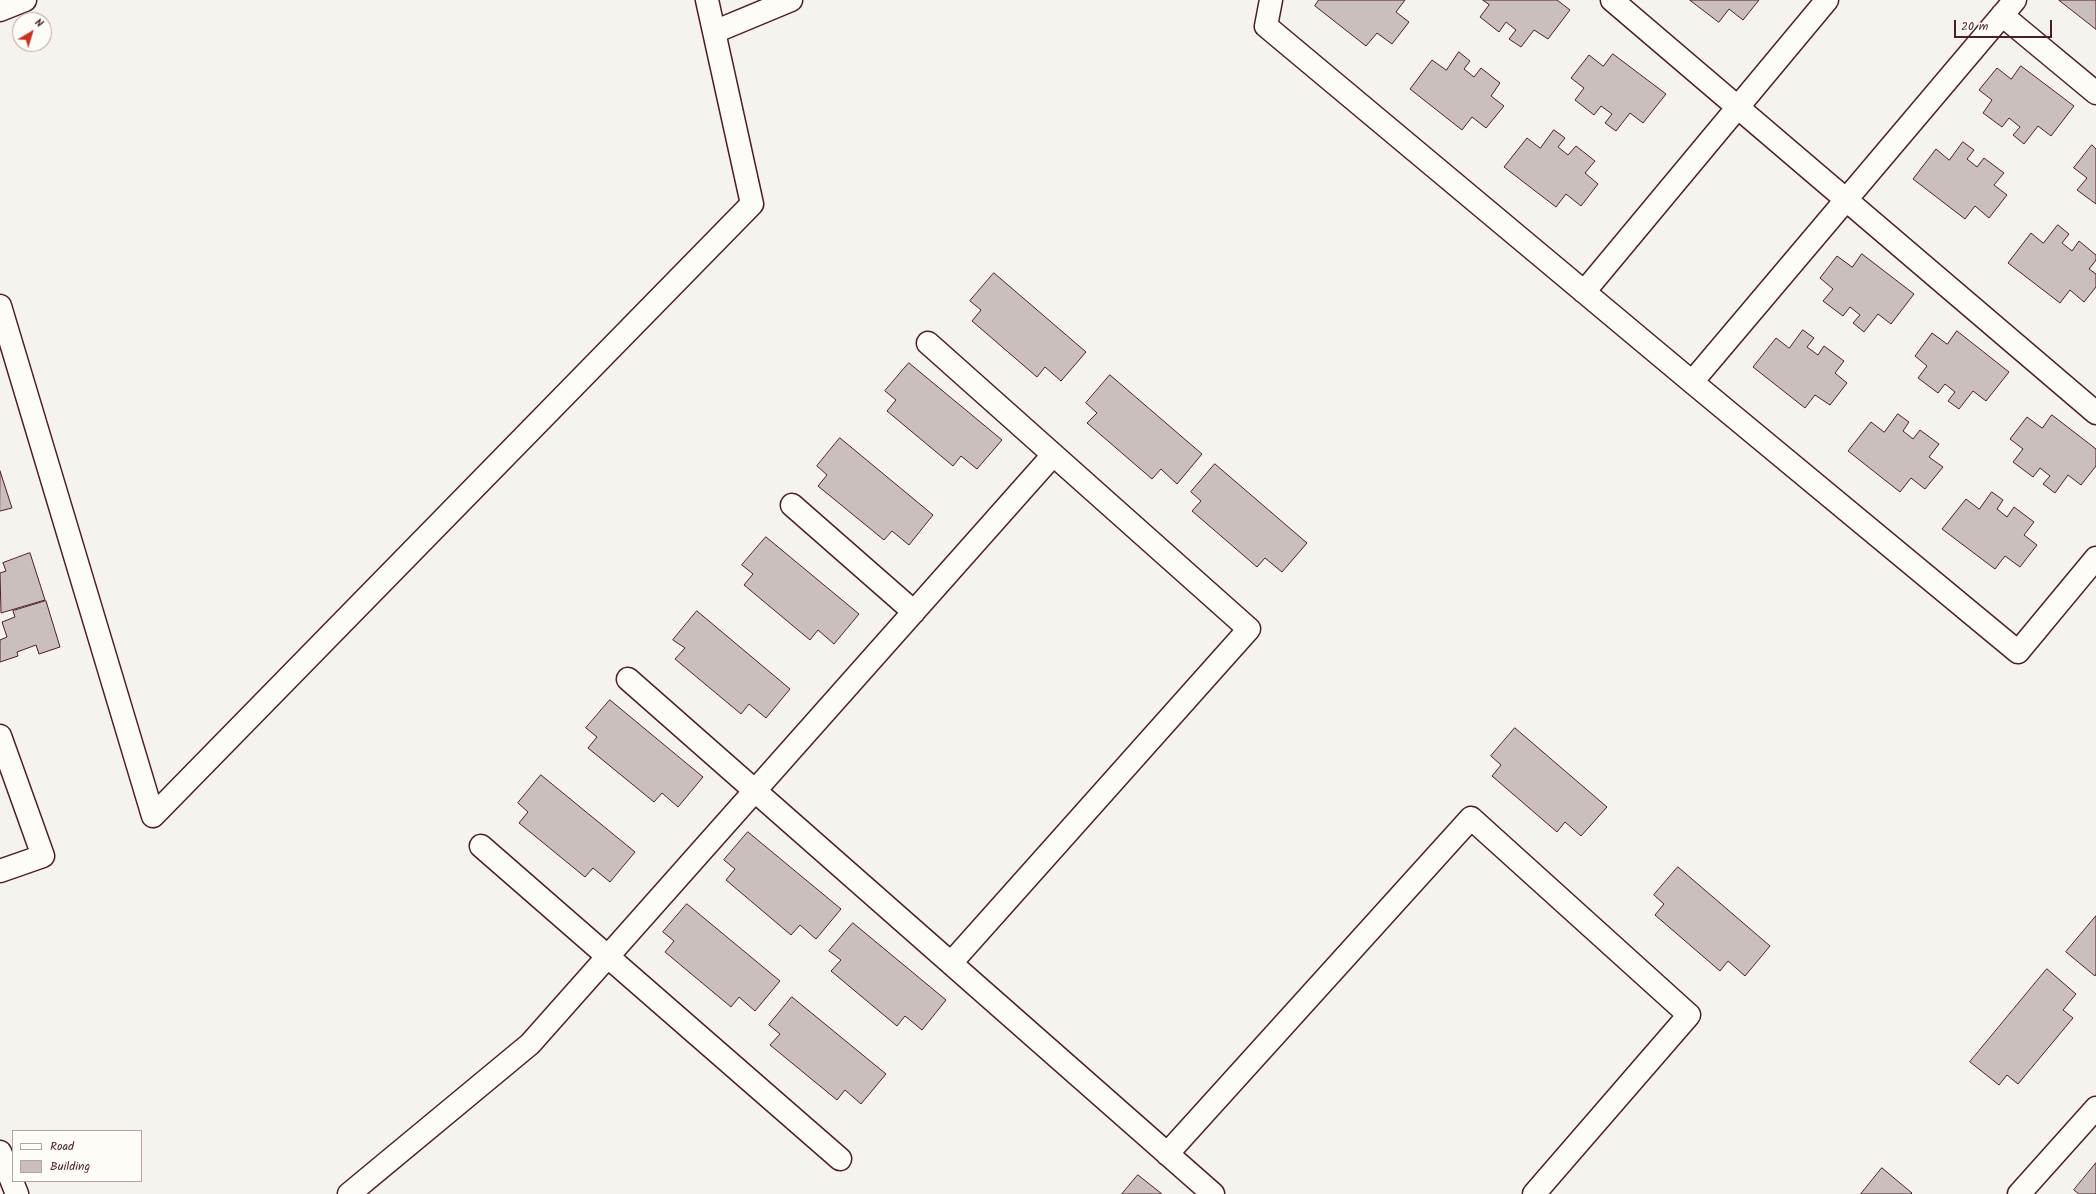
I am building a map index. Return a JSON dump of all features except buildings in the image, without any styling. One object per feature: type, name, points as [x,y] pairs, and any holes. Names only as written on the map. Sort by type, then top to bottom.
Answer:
[{"type":"street","points":[[0,10],[25,0]]},
{"type":"street","points":[[0,306],[153,816],[752,204],[707,0]]},
{"type":"street","points":[[714,32],[791,0]]},
{"type":"street","points":[[1271,0],[1266,26],[2018,652],[2096,558]]},
{"type":"street","points":[[1612,0],[2096,413]]},
{"type":"street","points":[[1584,292],[1827,0]]},
{"type":"street","points":[[1692,382],[2008,8],[2096,93]]},
{"type":"street","points":[[928,343],[1249,629],[951,963]]},
{"type":"street","points":[[349,1194],[530,1044],[1053,455]]},
{"type":"street","points":[[792,505],[914,612]]},
{"type":"street","points":[[628,678],[1213,1194]]},
{"type":"street","points":[[0,736],[43,856],[0,871]]},
{"type":"street","points":[[1167,1154],[1471,818],[1689,1015],[1534,1194]]},
{"type":"street","points":[[481,846],[840,1159]]},
{"type":"street","points":[[2019,1194],[2096,1108]]},
{"type":"street","points":[[0,1152],[16,1194]]}]
